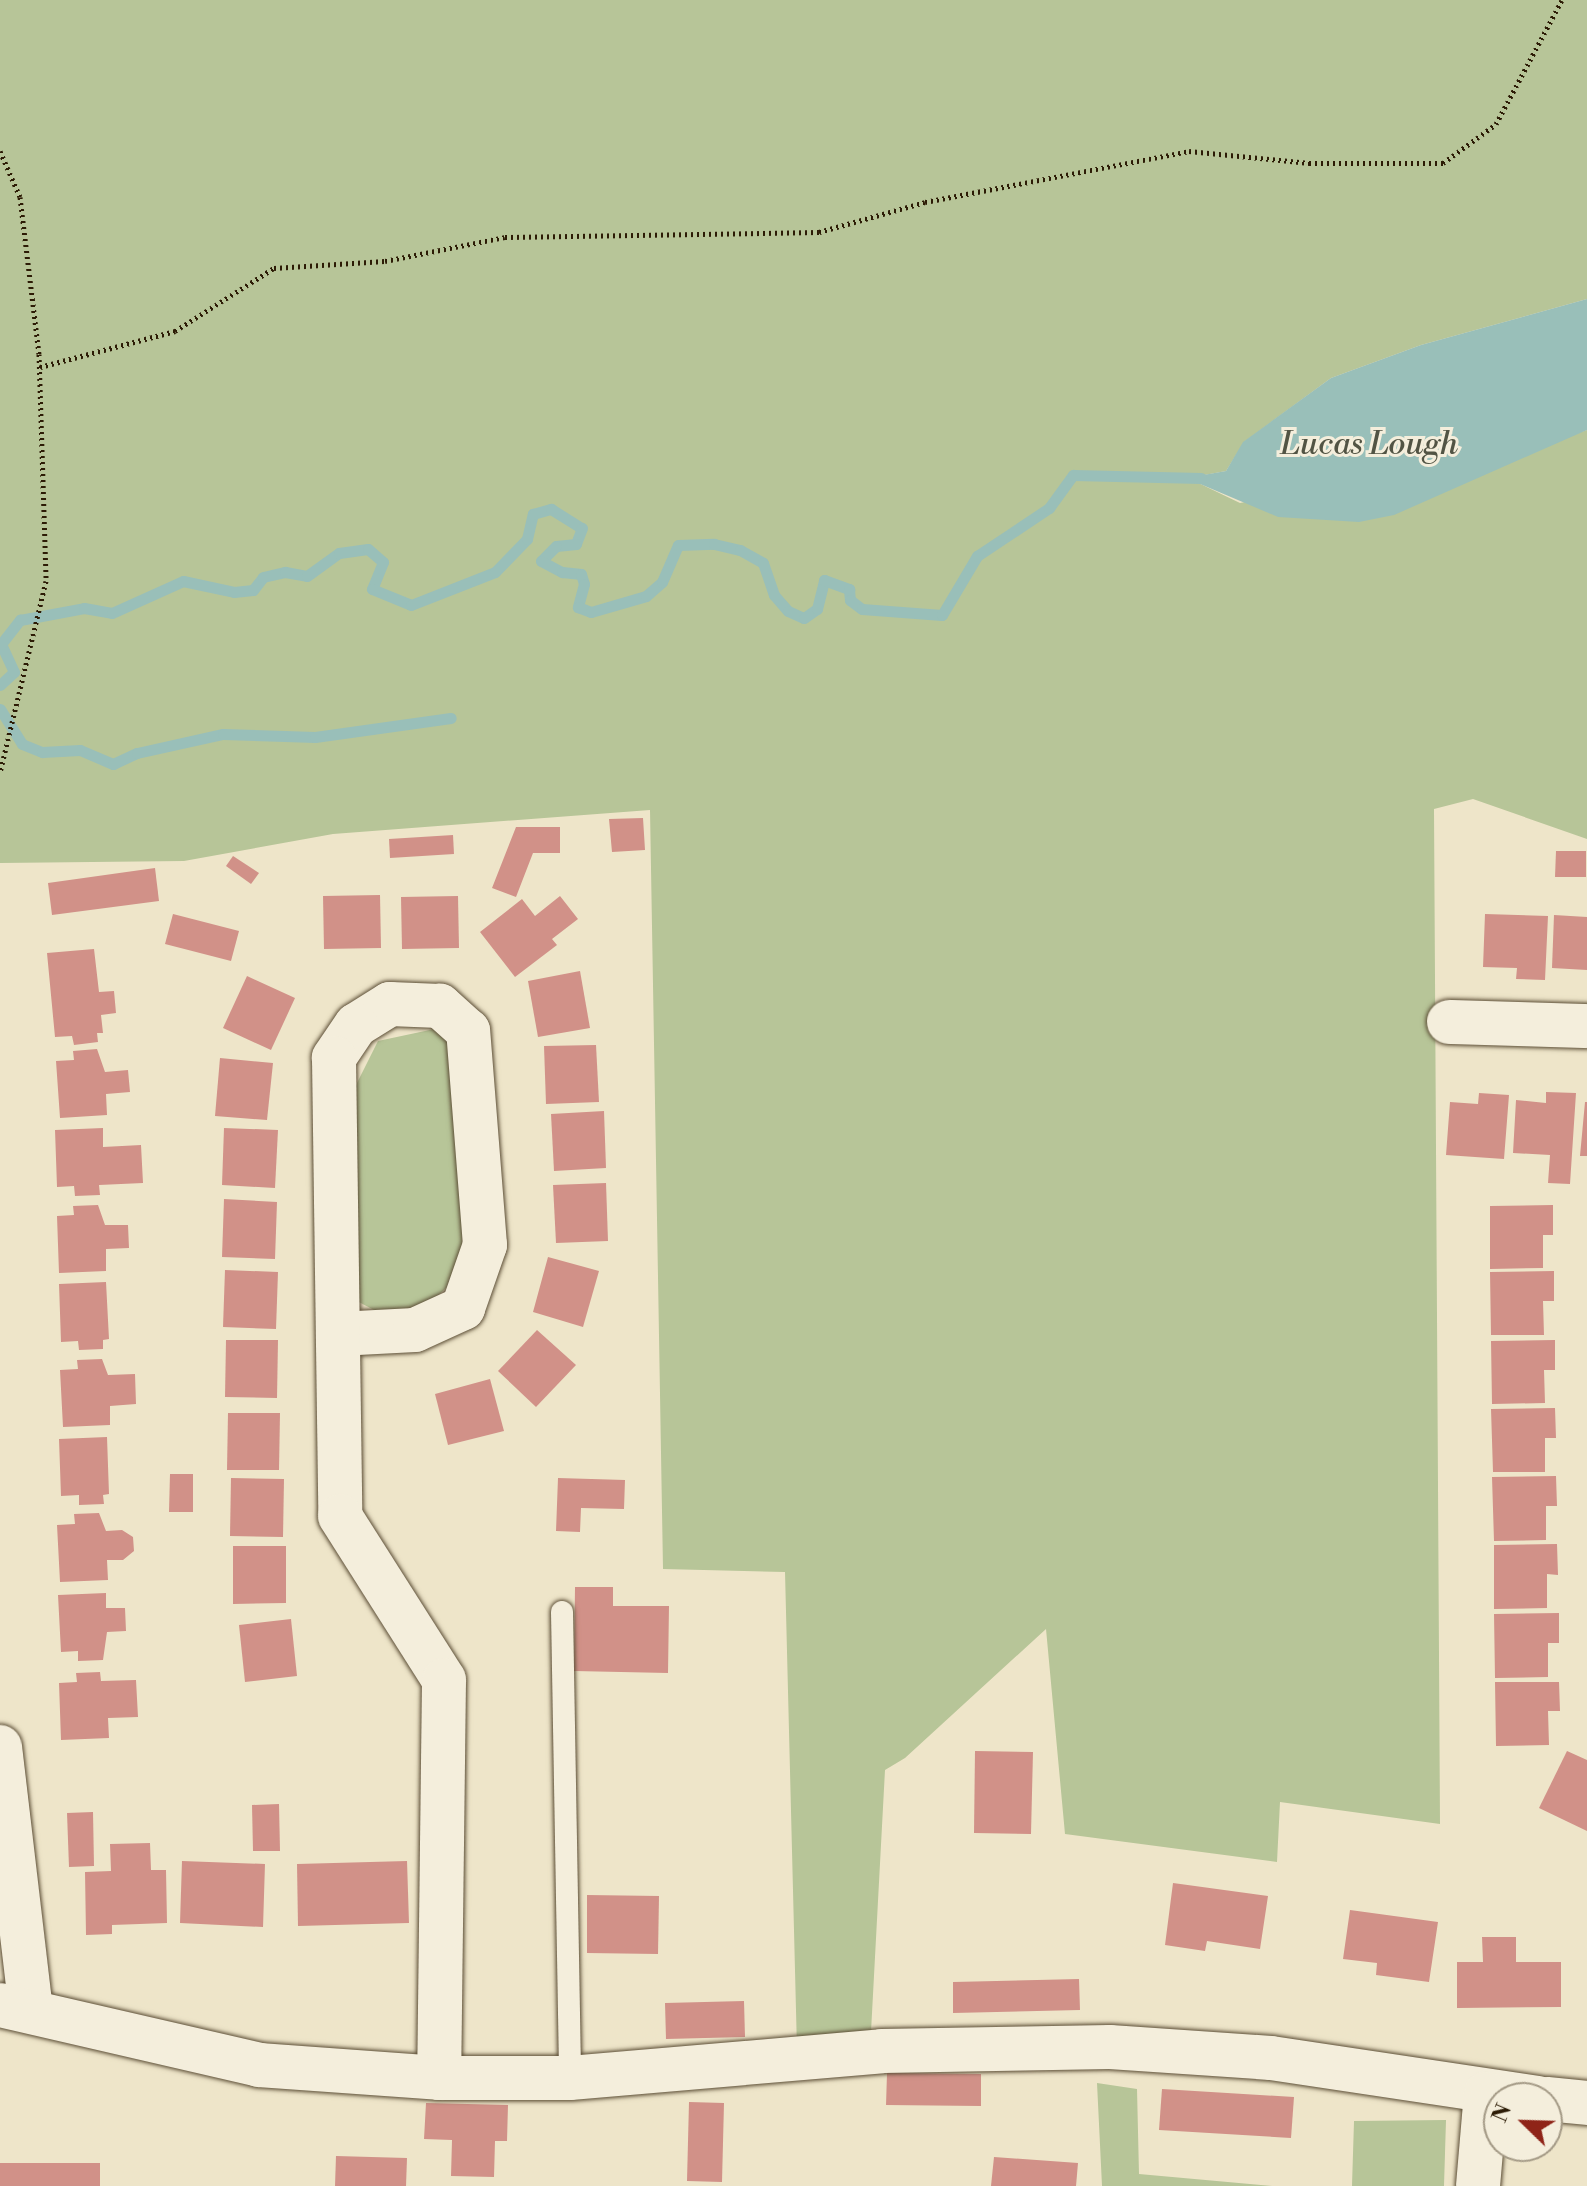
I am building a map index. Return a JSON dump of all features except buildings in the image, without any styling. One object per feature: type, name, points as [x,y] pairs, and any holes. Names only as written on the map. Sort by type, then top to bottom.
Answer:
[{"type":"street","points":[[338,1334],[415,1330],[463,1308],[485,1245],[468,1031],[440,1006],[390,1004],[356,1025],[334,1058],[340,1516],[444,1680],[439,2078]]},
{"type":"street","points":[[1449,1022],[1587,1026]]},
{"type":"street","points":[[0,1747],[15,2007],[259,2065],[439,2078],[570,2078],[882,2051],[1110,2047],[1271,2058],[1483,2093]]},
{"type":"street","points":[[1563,2101],[1587,2103]]},
{"type":"street","points":[[1478,2186],[1483,2128]]},
{"type":"lane","points":[[562,1612],[570,2078]]},
{"type":"path","points":[[40,367],[175,331],[274,268],[385,261],[505,237],[819,232],[925,202],[1189,151],[1309,163],[1443,163],[1496,124],[1562,0]]},
{"type":"path","points":[[0,151],[20,197],[40,367],[46,581],[0,772]]},
{"type":"green space","points":[[0,0],[1587,0],[1587,299],[1421,345],[1331,378],[1244,442],[1226,471],[1188,478],[1240,503],[1547,443],[1587,430],[1587,839],[1473,799],[1434,809],[1440,1824],[1280,1802],[1277,1862],[1065,1834],[1046,1629],[905,1758],[885,1770],[871,2032],[797,2050],[785,1572],[663,1569],[650,810],[333,834],[184,861],[0,863]]},
{"type":"green space","points":[[439,1028],[454,1042],[466,1129],[461,1274],[430,1303],[393,1320],[355,1300],[351,1095],[378,1041]]},
{"type":"green space","points":[[1097,2083],[1137,2089],[1139,2174],[1272,2186],[1102,2186]]},
{"type":"green space","points":[[1446,2120],[1444,2186],[1352,2186],[1354,2121]]},
{"type":"water","name":"Lucas Lough","points":[[1587,299],[1587,430],[1394,515],[1359,522],[1278,517],[1186,478],[1226,471],[1243,442],[1331,378],[1421,345]]},
{"type":"waterway","points":[[0,685],[14,672],[1,644],[20,620],[84,608],[112,613],[183,581],[234,592],[253,590],[263,577],[285,572],[307,576],[339,553],[368,549],[383,562],[372,589],[411,605],[495,572],[527,539],[533,514],[551,509],[582,528],[576,544],[556,546],[541,561],[562,572],[581,574],[584,584],[578,607],[591,612],[646,596],[662,582],[678,545],[714,544],[740,550],[763,563],[774,595],[788,611],[804,618],[817,609],[824,580],[849,589],[850,600],[862,609],[942,615],[977,556],[1049,508],[1073,475],[1201,478]]},
{"type":"waterway","points":[[0,709],[22,744],[42,752],[80,750],[113,764],[137,753],[223,734],[315,737],[451,718]]}]
